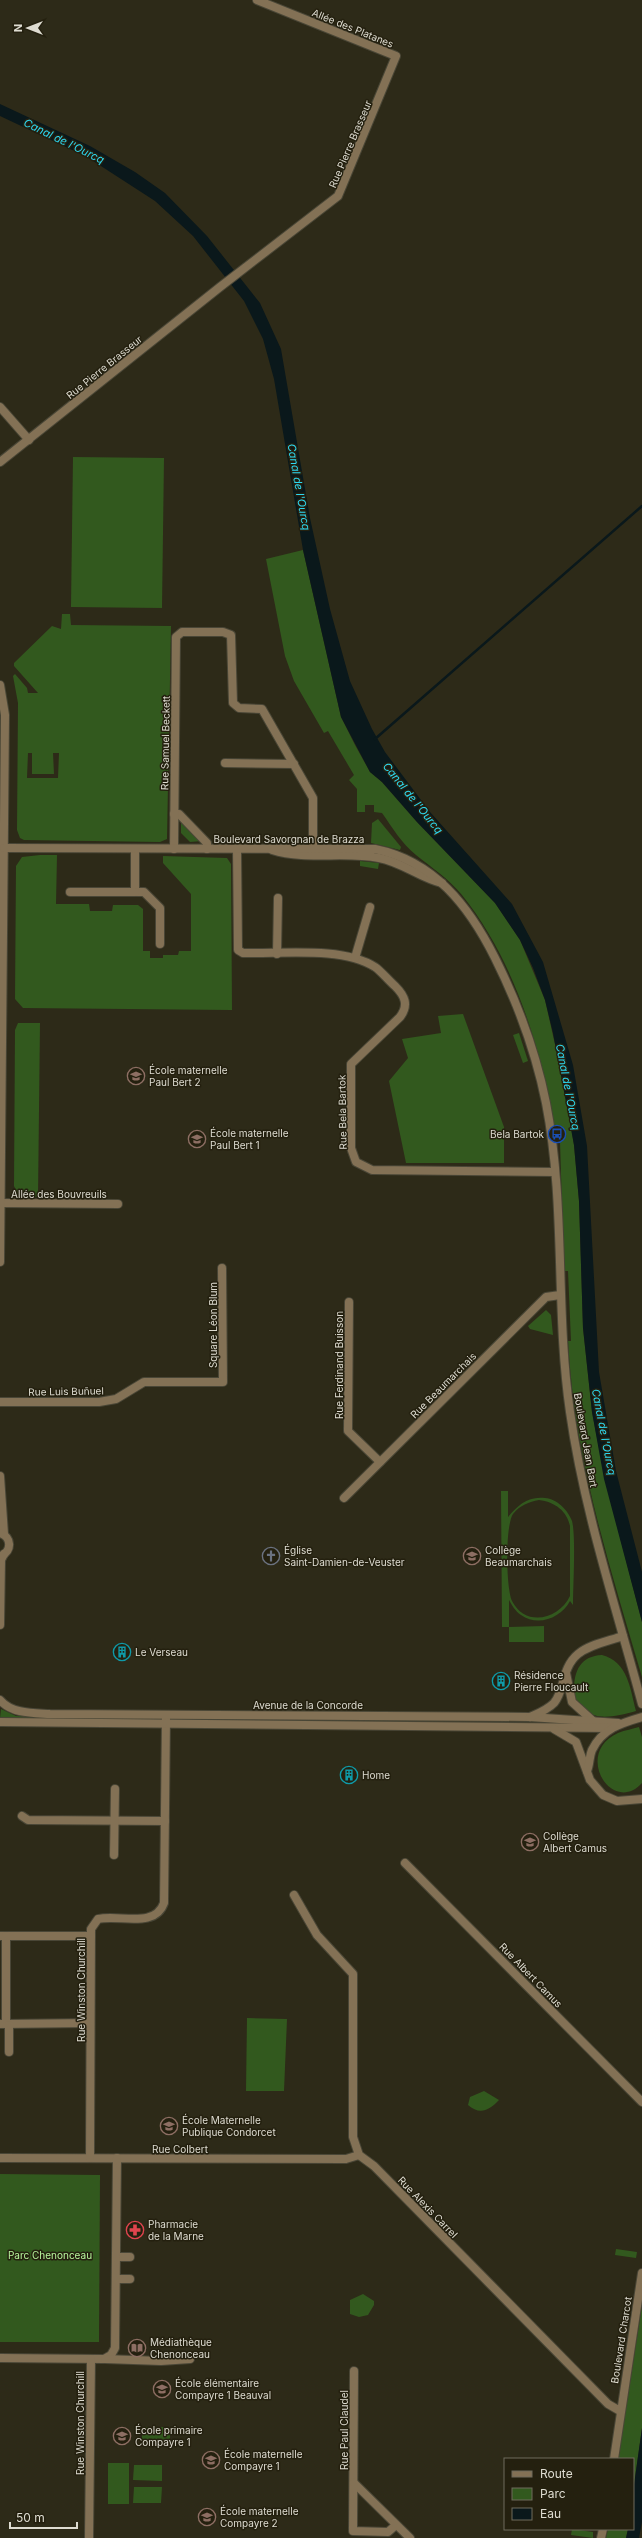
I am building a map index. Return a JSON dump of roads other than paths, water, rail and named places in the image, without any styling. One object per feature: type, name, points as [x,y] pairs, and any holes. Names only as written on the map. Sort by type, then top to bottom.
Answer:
[{"type":"street","name":"Allée des Platanes","points":[[257,0],[396,56]]},
{"type":"street","name":"Rue Pierre Brasseur","points":[[0,462],[244,268],[338,196],[396,56]]},
{"type":"street","points":[[0,407],[29,440]]},
{"type":"street","name":"Rue Samuel Beckett","points":[[174,849],[176,637],[182,632],[224,632],[231,636],[233,704],[239,708],[262,709],[294,764]]},
{"type":"street","points":[[0,685],[3,696],[2,804],[4,848],[0,1262]]},
{"type":"street","points":[[225,763],[294,764],[313,798],[313,848]]},
{"type":"street","points":[[174,814],[179,814],[207,843],[208,849]]},
{"type":"street","name":"Boulevard Savorgnan de Brazza","points":[[4,848],[367,848],[385,851],[418,865],[444,884],[478,927],[514,1000],[542,1086],[554,1172]]},
{"type":"street","points":[[135,849],[135,892]]},
{"type":"street","name":"Rue Bela Bartok","points":[[237,849],[236,947],[243,953],[335,954],[354,958],[376,968],[400,991],[406,1005],[400,1017],[351,1064],[351,1148],[359,1166],[372,1170],[554,1172]]},
{"type":"street","points":[[269,849],[291,856],[380,858],[401,864],[431,881],[444,884]]},
{"type":"street","points":[[70,892],[144,892],[160,908],[160,944]]},
{"type":"street","points":[[277,954],[278,898]]},
{"type":"street","points":[[354,958],[370,907]]},
{"type":"street","name":"Boulevard Jean Bart","points":[[554,1172],[565,1373],[580,1471],[642,1704]]},
{"type":"street","name":"Allée des Bouvreuils","points":[[1,1203],[118,1204]]},
{"type":"street","name":"Square Léon Blum","points":[[222,1268],[223,1382]]},
{"type":"street","name":"Rue Beaumarchais","points":[[344,1498],[546,1297],[560,1295]]},
{"type":"street","name":"Rue Ferdinand Buisson","points":[[349,1302],[348,1431],[380,1462]]},
{"type":"street","name":"Rue Luis Buñuel","points":[[0,1402],[99,1402],[116,1399],[144,1382],[223,1382]]},
{"type":"street","points":[[0,1476],[2,1534],[10,1544],[2,1555],[1,1560],[0,1625]]},
{"type":"street","points":[[530,1717],[544,1711],[554,1703],[572,1660],[584,1650],[623,1636]]},
{"type":"street","points":[[566,1673],[572,1702],[593,1722]]},
{"type":"street","name":"Avenue de la Concorde","points":[[0,1700],[10,1709],[22,1712],[530,1717],[619,1724]]},
{"type":"street","name":"Rue Winston Churchill","points":[[90,2158],[91,1929],[98,1919],[146,1918],[158,1914],[162,1909],[164,1903],[166,1714]]},
{"type":"street","points":[[587,1771],[592,1751],[597,1742],[619,1724],[642,1717]]},
{"type":"street","name":"Avenue de la Concorde","points":[[0,1722],[553,1728],[619,1724]]},
{"type":"street","points":[[553,1728],[576,1742],[594,1787],[610,1799],[625,1801],[642,1799]]},
{"type":"street","points":[[114,1789],[114,1855]]},
{"type":"street","points":[[22,1816],[28,1820],[165,1821]]},
{"type":"street","name":"Rue Albert Camus","points":[[405,1863],[642,2102]]},
{"type":"street","points":[[294,1895],[317,1935],[346,1964],[353,1974],[352,2117],[354,2141],[359,2155]]},
{"type":"street","points":[[9,2052],[5,2024],[3,1936],[91,1936]]},
{"type":"street","points":[[5,2024],[90,2024]]},
{"type":"street","name":"Rue Colbert","points":[[0,2158],[346,2159],[359,2155]]},
{"type":"street","name":"Rue Alexis Carrel","points":[[359,2155],[374,2166],[608,2404],[620,2411]]},
{"type":"street","points":[[104,2359],[111,2355],[115,2348],[117,2158]]},
{"type":"street","points":[[116,2257],[130,2257]]},
{"type":"street","name":"Boulevard Charcot","points":[[614,2458],[642,2273]]},
{"type":"street","points":[[116,2279],[130,2279]]},
{"type":"street","points":[[0,2358],[91,2359]]},
{"type":"street","name":"Rue Winston Churchill","points":[[89,2538],[91,2359],[190,2359]]},
{"type":"street","name":"Rue Paul Claudel","points":[[354,2371],[354,2483],[410,2538]]},
{"type":"street","points":[[354,2483],[353,2531],[388,2532],[396,2525]]},
{"type":"water","name":"Canal de l'Ourcq","points":[[0,104],[90,146],[135,172],[165,193],[207,236],[260,303],[281,349],[310,518],[330,609],[350,681],[372,729],[385,752],[430,812],[512,904],[543,962],[573,1065],[587,1146],[599,1372],[616,1471],[642,1572],[642,1622],[604,1479],[592,1412],[583,1328],[579,1201],[574,1145],[553,1033],[545,1000],[533,968],[520,940],[495,903],[417,822],[382,782],[370,772],[341,717],[303,550],[274,379],[263,339],[244,301],[193,236],[155,201],[87,157],[0,116]]},
{"type":"water","points":[[642,2428],[642,2522],[639,2538],[626,2538],[628,2530],[634,2530],[634,2485]]},
{"type":"waterway","points":[[375,739],[642,506]]},
{"type":"place","name":"École maternelle Paul Bert 2","points":[[136,1076]]},
{"type":"place","name":"Bela Bartok","points":[[557,1134]]},
{"type":"place","name":"École maternelle Paul Bert 1","points":[[197,1139]]},
{"type":"place","name":"Église Saint-Damien-de-Veuster","points":[[271,1556]]},
{"type":"place","name":"Collège Beaumarchais","points":[[472,1556]]},
{"type":"place","name":"Le Verseau","points":[[122,1652]]},
{"type":"place","name":"Résidence Pierre Floucault","points":[[501,1681]]},
{"type":"place","name":"Home","points":[[349,1775]]},
{"type":"place","name":"Collège Albert Camus","points":[[530,1842]]},
{"type":"place","name":"École Maternelle Publique Condorcet","points":[[169,2126]]},
{"type":"place","name":"Pharmacie de la Marne","points":[[135,2230]]},
{"type":"place","name":"Médiathèque Chenonceau","points":[[137,2348]]},
{"type":"place","name":"École élémentaire Compayre 1 Beauval","points":[[162,2389]]},
{"type":"place","name":"École primaire Compayre 1","points":[[122,2436]]},
{"type":"place","name":"École maternelle Compayre 1","points":[[211,2460]]},
{"type":"place","name":"École maternelle Compayre 2","points":[[207,2517]]},
{"type":"park label","name":"Parc Chenonceau","points":[[50,2255]]}]
